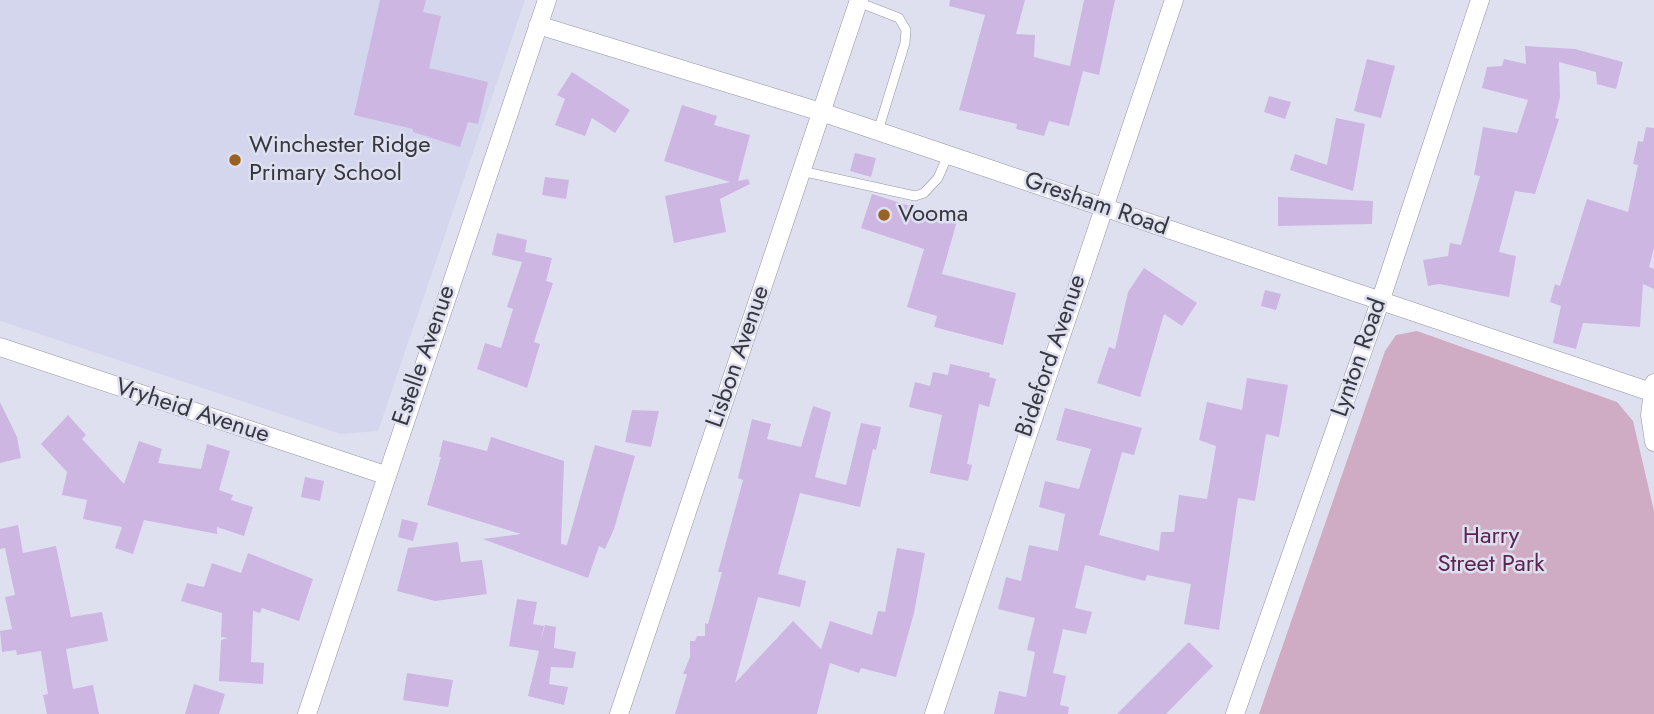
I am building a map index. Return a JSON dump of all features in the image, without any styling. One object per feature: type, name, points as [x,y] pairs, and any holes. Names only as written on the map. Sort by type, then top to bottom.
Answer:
[{"type":"street","name":"Estelle Avenue","points":[[307,714],[385,475],[547,0]]},
{"type":"street","name":"Bideford Avenue","points":[[934,714],[1102,207],[1174,0]]},
{"type":"street","name":"Lynton Road","points":[[1235,714],[1380,302],[1480,0]]},
{"type":"street","name":"Lisbon Avenue","points":[[619,714],[859,1]]},
{"type":"street","name":"Gresham Road","points":[[538,25],[821,111],[1380,302],[1652,388]]},
{"type":"street","name":"Vryheid Avenue","points":[[0,347],[385,475]]},
{"type":"street","points":[[1652,388],[1654,442]]},
{"type":"lane","points":[[859,1],[899,18],[906,30],[905,43],[878,131]]},
{"type":"lane","points":[[801,171],[915,196],[924,193],[938,178],[948,155]]},
{"type":"shaded area","name":"Winchester Ridge Primary School","points":[[0,0],[525,0],[378,431],[341,434],[0,321]]},
{"type":"green space","name":"Harry Street Park","points":[[1417,331],[1617,402],[1633,421],[1654,511],[1654,714],[1259,714],[1385,351],[1396,335]]},
{"type":"building","points":[[380,0],[426,0],[423,12],[441,16],[429,68],[488,82],[478,124],[468,122],[460,147],[413,132],[413,129],[354,115]]},
{"type":"building","points":[[950,0],[1025,0],[1016,34],[1035,35],[1034,57],[1070,66],[1084,0],[1115,0],[1099,75],[1083,71],[1069,126],[1049,121],[1044,136],[1016,129],[1017,124],[959,110],[985,15],[949,6]]},
{"type":"building","points":[[1525,46],[1575,49],[1623,62],[1616,89],[1597,84],[1596,72],[1559,62],[1560,97],[1555,118],[1559,119],[1535,194],[1515,191],[1499,252],[1516,256],[1509,297],[1439,284],[1428,286],[1423,260],[1448,256],[1450,243],[1461,245],[1480,176],[1474,175],[1483,127],[1517,133],[1528,100],[1482,88],[1487,67],[1502,66],[1504,59],[1526,64]]},
{"type":"building","points":[[1367,59],[1395,66],[1381,118],[1354,111]]},
{"type":"building","points":[[572,72],[630,110],[615,133],[592,118],[585,136],[555,125],[565,99],[557,95]]},
{"type":"building","points":[[1269,96],[1291,102],[1285,119],[1264,112]]},
{"type":"building","points":[[682,105],[717,116],[714,125],[750,135],[738,181],[748,179],[750,184],[720,199],[726,232],[674,243],[665,196],[730,182],[664,161]]},
{"type":"building","points":[[1336,118],[1365,124],[1353,191],[1290,170],[1295,154],[1327,165]]},
{"type":"building","points":[[1646,127],[1654,128],[1654,248],[1649,267],[1654,269],[1654,289],[1643,284],[1640,327],[1583,323],[1576,349],[1553,343],[1561,306],[1550,302],[1555,284],[1560,286],[1587,199],[1628,212],[1638,165],[1633,164],[1638,141],[1643,142]]},
{"type":"building","points":[[855,153],[876,158],[871,177],[850,171]]},
{"type":"building","points":[[545,177],[569,180],[566,199],[542,195]]},
{"type":"building","points":[[872,194],[957,221],[942,274],[1016,293],[1003,345],[934,327],[937,316],[907,307],[924,249],[861,228]]},
{"type":"building","points":[[1278,197],[1373,201],[1372,224],[1278,226]]},
{"type":"building","points":[[497,233],[527,240],[524,257],[525,252],[552,258],[546,281],[553,283],[534,342],[540,344],[527,388],[477,369],[485,343],[501,348],[513,309],[507,307],[522,262],[492,255]]},
{"type":"building","points":[[1144,268],[1197,303],[1182,326],[1164,314],[1140,397],[1097,383],[1109,347],[1115,349],[1128,292]]},
{"type":"building","points":[[1265,290],[1281,294],[1276,310],[1261,306]]},
{"type":"building","points":[[950,364],[990,373],[989,377],[996,379],[989,407],[979,404],[967,464],[972,465],[968,481],[930,473],[942,415],[909,407],[915,382],[930,386],[933,372],[948,375]]},
{"type":"building","points":[[1247,378],[1288,385],[1279,437],[1266,434],[1255,501],[1238,498],[1219,630],[1184,624],[1191,584],[1147,575],[1145,581],[1085,565],[1075,608],[1092,612],[1086,634],[1063,629],[1053,673],[1066,676],[1060,705],[1069,707],[1068,714],[994,714],[999,691],[1026,697],[1035,652],[1027,650],[1035,618],[998,609],[1006,577],[1021,581],[1029,545],[1058,551],[1065,514],[1039,507],[1045,481],[1079,489],[1091,449],[1056,440],[1065,408],[1142,428],[1134,455],[1122,452],[1099,535],[1159,551],[1161,532],[1174,532],[1179,495],[1207,499],[1216,446],[1199,440],[1207,402],[1242,410]]},
{"type":"building","points":[[0,402],[17,437],[21,458],[0,463]]},
{"type":"building","points":[[813,406],[831,412],[815,477],[846,485],[861,423],[881,427],[876,450],[873,449],[860,507],[800,493],[778,574],[806,581],[800,607],[758,597],[735,683],[793,621],[821,649],[830,621],[872,635],[878,611],[885,612],[897,548],[925,553],[914,613],[896,677],[861,668],[859,673],[830,663],[817,714],[675,714],[687,674],[683,674],[690,657],[690,641],[695,641],[697,636],[705,636],[705,623],[708,624],[722,572],[718,572],[743,480],[738,478],[752,419],[771,424],[767,439],[801,447]]},
{"type":"building","points":[[632,410],[659,411],[651,447],[625,442]]},
{"type":"building","points":[[68,415],[86,435],[82,439],[124,484],[139,441],[162,449],[158,463],[201,469],[207,444],[230,451],[219,490],[233,495],[231,500],[253,507],[244,536],[217,527],[217,534],[144,520],[133,554],[115,548],[122,527],[83,519],[87,500],[62,495],[67,472],[41,444]]},
{"type":"building","points":[[491,437],[564,461],[561,544],[567,545],[595,445],[635,456],[614,529],[605,549],[599,546],[588,578],[483,539],[521,534],[427,505],[441,457],[443,440],[487,451]]},
{"type":"building","points":[[305,477],[324,481],[320,501],[301,497]]},
{"type":"building","points":[[402,519],[418,523],[413,541],[398,537]]},
{"type":"building","points":[[18,525],[23,553],[56,546],[71,617],[102,612],[108,641],[66,649],[73,689],[93,685],[99,714],[47,714],[43,695],[48,694],[41,651],[17,655],[16,650],[2,652],[0,631],[12,629],[5,597],[15,595],[5,548],[0,549],[0,529]]},
{"type":"building","points":[[458,542],[461,562],[482,560],[487,594],[435,601],[397,591],[408,548]]},
{"type":"building","points":[[248,553],[313,579],[299,621],[262,608],[260,613],[253,611],[251,662],[264,663],[263,684],[219,681],[221,640],[228,638],[221,637],[222,613],[181,601],[187,583],[204,587],[212,563],[241,573]]},
{"type":"building","points":[[517,599],[537,602],[533,624],[544,626],[540,643],[545,625],[556,627],[554,648],[576,652],[573,668],[551,667],[549,684],[568,687],[564,705],[528,696],[539,651],[509,646]]},
{"type":"building","points":[[1189,642],[1213,666],[1166,714],[1117,714]]},
{"type":"building","points":[[407,673],[453,680],[448,707],[403,700]]},
{"type":"building","points":[[194,684],[225,694],[219,714],[185,714]]},
{"type":"place","name":"Winchester Ridge Primary School","points":[[235,160]]},
{"type":"place","name":"Vooma","points":[[884,215]]}]
